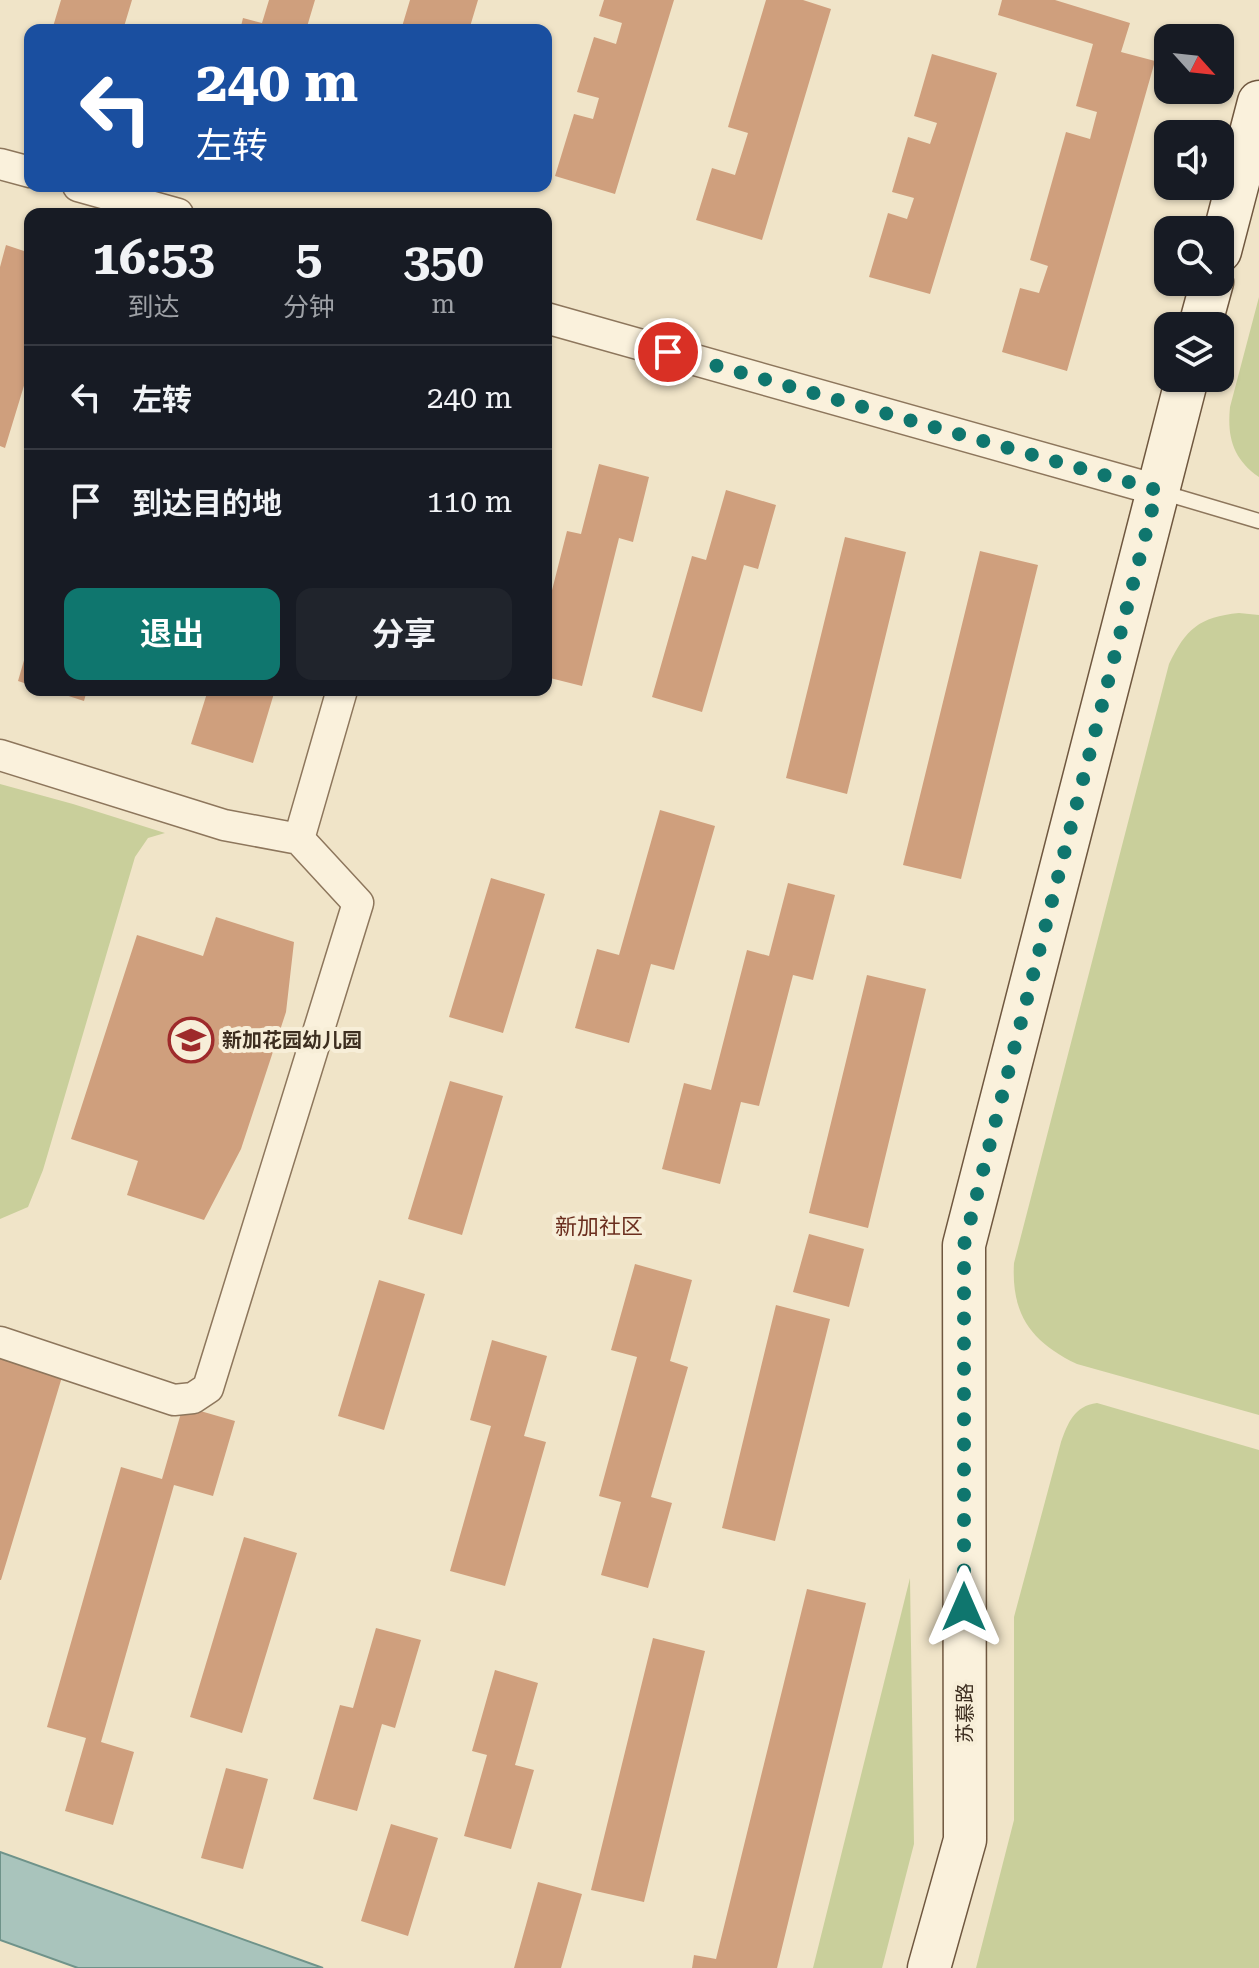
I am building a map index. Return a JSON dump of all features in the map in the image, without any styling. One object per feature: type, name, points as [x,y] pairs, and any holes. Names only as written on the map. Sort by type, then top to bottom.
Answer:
[{"type":"main road","points":[[1229,216],[1259,102]]},
{"type":"main road","name":"苏慕路","points":[[929,1968],[965,1840],[964,1245],[1183,392]]},
{"type":"street","points":[[0,164],[24,170]]},
{"type":"street","points":[[99,192],[157,208]]},
{"type":"street","points":[[552,320],[1157,490]]},
{"type":"street","points":[[299,839],[340,696]]},
{"type":"street","points":[[0,755],[224,825],[299,839],[358,903],[208,1388],[193,1398],[174,1400],[0,1342]]},
{"type":"lane","points":[[1157,490],[1259,521]]},
{"type":"green space","points":[[1259,297],[1259,477],[1243,463],[1231,438],[1229,418]]},
{"type":"green space","points":[[1239,613],[1259,615],[1259,1415],[1077,1364],[1036,1336],[1020,1312],[1014,1281],[1014,1263],[1169,664],[1181,642],[1195,627],[1214,618]]},
{"type":"green space","points":[[0,784],[165,833],[148,838],[135,857],[43,1170],[28,1207],[0,1219]]},
{"type":"green space","points":[[1097,1403],[1259,1450],[1259,1968],[976,1968],[1014,1820],[1014,1617],[1061,1442],[1077,1412]]},
{"type":"green space","points":[[910,1578],[914,1844],[882,1968],[813,1968]]},
{"type":"water","points":[[0,1852],[323,1968],[78,1968],[0,1940]]},
{"type":"building","points":[[61,0],[132,0],[125,24],[54,24]]},
{"type":"building","points":[[269,0],[315,0],[308,24],[242,24],[243,18],[262,23]]},
{"type":"building","points":[[410,0],[478,0],[471,24],[403,24]]},
{"type":"building","points":[[604,0],[674,0],[615,194],[555,176],[574,114],[593,119],[599,98],[577,92],[594,37],[616,44],[622,23],[599,16]]},
{"type":"building","points":[[766,0],[803,0],[831,9],[762,240],[696,220],[712,168],[735,175],[748,133],[728,127]]},
{"type":"building","points":[[1002,0],[1055,0],[1130,23],[1121,52],[1154,61],[1067,371],[1002,352],[1020,288],[1039,293],[1048,266],[1030,260],[1066,132],[1090,139],[1097,112],[1076,106],[1093,44],[998,15]]},
{"type":"building","points":[[932,54],[997,73],[930,294],[869,277],[888,213],[907,219],[914,198],[892,192],[908,137],[930,144],[937,123],[914,116]]},
{"type":"building","points":[[6,245],[24,251],[24,386],[5,448],[0,446],[0,267]]},
{"type":"building","points":[[599,464],[649,477],[633,542],[619,538],[582,686],[552,678],[552,590],[567,531],[581,534]]},
{"type":"building","points":[[726,490],[776,505],[758,569],[744,565],[702,712],[652,697],[692,556],[706,560]]},
{"type":"building","points":[[845,537],[906,552],[847,794],[786,778]]},
{"type":"building","points":[[980,551],[1038,565],[961,879],[903,865]]},
{"type":"building","points":[[24,660],[24,683],[18,681]]},
{"type":"building","points":[[69,696],[85,696],[84,701]]},
{"type":"building","points":[[206,696],[273,696],[253,763],[191,744]]},
{"type":"building","points":[[660,810],[715,826],[674,970],[651,964],[629,1043],[575,1028],[597,949],[619,955]]},
{"type":"building","points":[[491,878],[545,894],[503,1033],[449,1017]]},
{"type":"building","points":[[788,883],[835,895],[813,980],[793,975],[759,1106],[741,1102],[720,1184],[662,1169],[684,1083],[711,1090],[747,950],[769,956]]},
{"type":"building","points":[[216,917],[294,942],[286,1012],[241,1149],[204,1220],[127,1195],[138,1161],[71,1139],[137,935],[203,956]]},
{"type":"building","points":[[867,975],[926,989],[868,1228],[809,1213]]},
{"type":"building","points":[[450,1081],[503,1096],[462,1235],[408,1219]]},
{"type":"building","points":[[809,1234],[864,1249],[849,1307],[793,1292]]},
{"type":"building","points":[[635,1264],[692,1280],[670,1361],[688,1367],[651,1497],[672,1503],[648,1588],[601,1575],[621,1502],[599,1496],[637,1357],[611,1350]]},
{"type":"building","points":[[379,1280],[425,1294],[384,1430],[338,1416]]},
{"type":"building","points":[[776,1305],[830,1319],[775,1541],[722,1528]]},
{"type":"building","points":[[492,1340],[547,1356],[524,1436],[546,1442],[505,1586],[450,1571],[491,1426],[470,1420]]},
{"type":"building","points":[[0,1347],[65,1367],[1,1580],[0,1580]]},
{"type":"building","points":[[183,1406],[235,1421],[213,1496],[174,1485],[101,1742],[134,1752],[113,1825],[65,1811],[86,1738],[47,1727],[121,1467],[162,1479]]},
{"type":"building","points":[[244,1537],[297,1553],[242,1733],[190,1717]]},
{"type":"building","points":[[807,1589],[866,1603],[777,1968],[692,1968],[694,1955],[716,1959]]},
{"type":"building","points":[[376,1628],[421,1640],[395,1728],[382,1724],[357,1811],[313,1799],[340,1705],[353,1708]]},
{"type":"building","points":[[653,1638],[705,1651],[644,1902],[591,1890]]},
{"type":"building","points":[[495,1670],[538,1683],[515,1765],[534,1770],[511,1849],[464,1836],[487,1755],[472,1751]]},
{"type":"building","points":[[226,1768],[268,1779],[243,1869],[201,1858]]},
{"type":"building","points":[[391,1824],[438,1838],[408,1936],[361,1921]]},
{"type":"building","points":[[538,1882],[582,1894],[561,1968],[514,1968]]},
{"type":"place","name":"新加花园幼儿园","points":[[191,1040]]},
{"type":"district","name":"新加社区","points":[[599,1226]]},
{"type":"route","points":[[668,352],[1157,490],[964,1245],[964,1607]]}]
